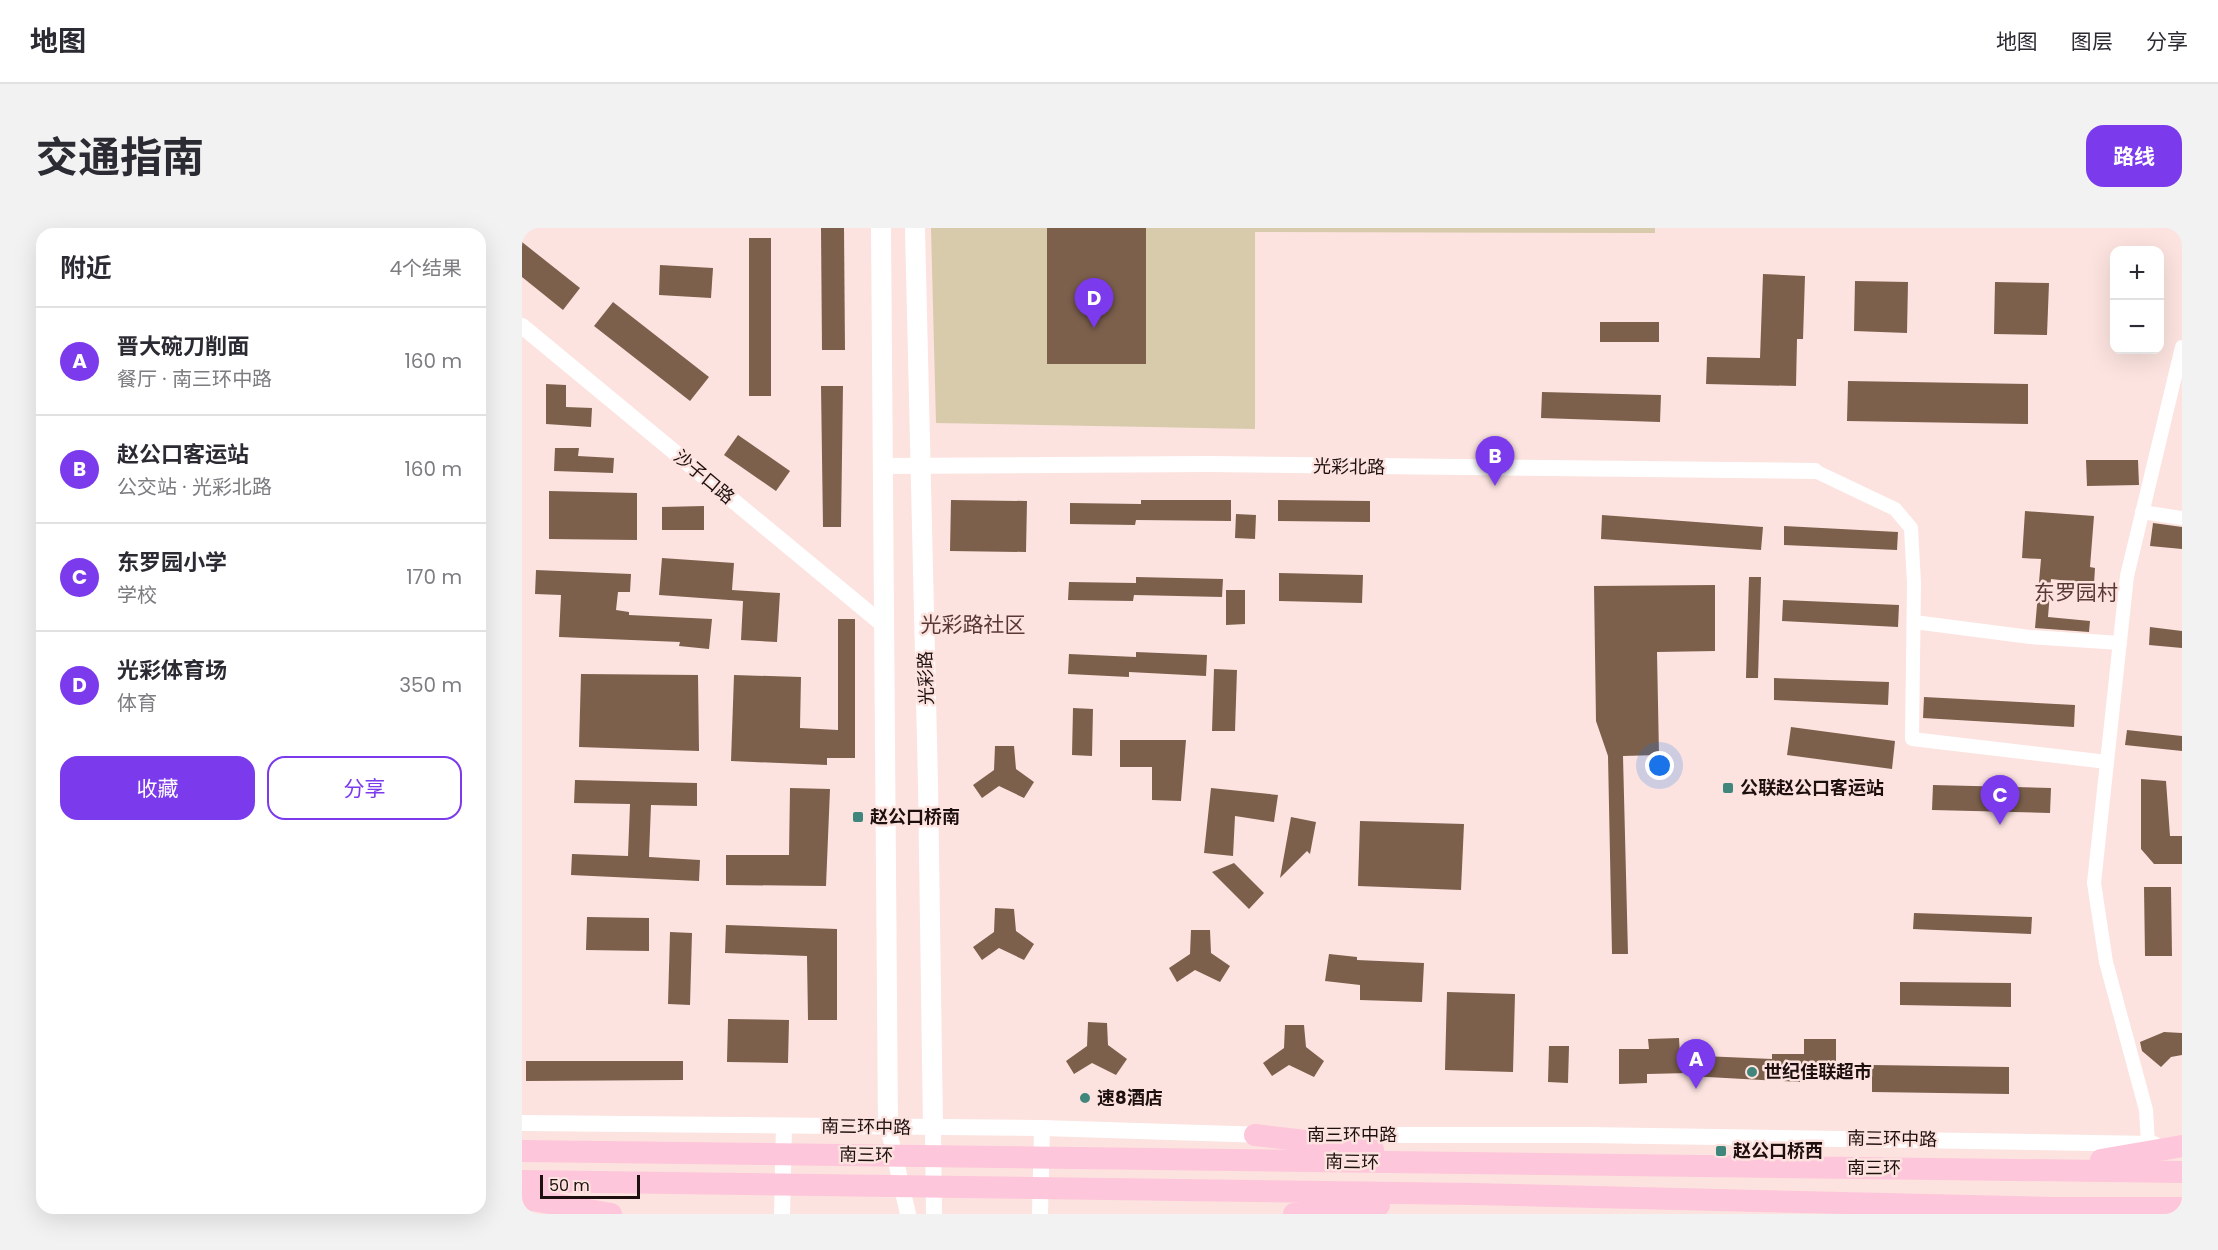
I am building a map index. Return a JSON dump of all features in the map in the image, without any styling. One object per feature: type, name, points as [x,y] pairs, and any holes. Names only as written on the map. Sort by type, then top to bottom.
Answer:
[{"type":"highway","points":[[1256,1135],[1497,1165]]},
{"type":"highway","points":[[2049,1169],[2182,1145]]},
{"type":"highway","name":"南三环","points":[[522,1150],[1133,1157],[1497,1165],[2182,1172]]},
{"type":"highway","name":"南三环","points":[[522,1181],[1473,1194],[2051,1208]]},
{"type":"highway","points":[[1294,1214],[1473,1194]]},
{"type":"highway","points":[[522,1198],[611,1214]]},
{"type":"highway","points":[[2051,1208],[2182,1208]]},
{"type":"highway","points":[[2051,1208],[2078,1214]]},
{"type":"main road","points":[[881,228],[886,627],[888,1127]]},
{"type":"main road","name":"光彩路","points":[[915,228],[928,783],[933,1127]]},
{"type":"street","name":"沙子口路","points":[[522,326],[886,627]]},
{"type":"street","points":[[2148,1144],[2146,1110],[2106,962],[2094,884],[2127,576],[2182,347]]},
{"type":"street","name":"光彩北路","points":[[884,466],[1208,464],[1815,471]]},
{"type":"street","points":[[1815,471],[1895,509],[1911,528],[1914,622],[1912,740],[2107,762]]},
{"type":"street","points":[[2142,512],[2182,518]]},
{"type":"street","points":[[1914,622],[2030,637],[2120,643]]},
{"type":"street","name":"南三环中路","points":[[522,1123],[1042,1128],[1256,1135],[1588,1135],[2182,1145]]},
{"type":"street","points":[[782,1214],[784,1126]]},
{"type":"street","points":[[888,1127],[908,1214]]},
{"type":"street","points":[[933,1127],[934,1214]]},
{"type":"street","points":[[1040,1214],[1042,1128]]},
{"type":"shaded area","points":[[931,228],[1655,228],[1655,233],[1255,232],[1255,429],[936,423]]},
{"type":"building","points":[[821,228],[844,228],[845,350],[822,350]]},
{"type":"building","points":[[1047,228],[1146,228],[1146,364],[1047,364]]},
{"type":"building","points":[[749,238],[771,238],[771,396],[749,396]]},
{"type":"building","points":[[522,242],[580,288],[563,310],[522,277]]},
{"type":"building","points":[[660,265],[713,268],[711,298],[659,295]]},
{"type":"building","points":[[1763,274],[1805,276],[1803,339],[1797,339],[1796,386],[1706,384],[1707,357],[1760,358]]},
{"type":"building","points":[[1855,281],[1908,282],[1907,333],[1854,331]]},
{"type":"building","points":[[1995,282],[2049,283],[2047,335],[1994,334]]},
{"type":"building","points":[[613,302],[709,377],[690,401],[594,326]]},
{"type":"building","points":[[1600,322],[1659,322],[1659,342],[1600,342]]},
{"type":"building","points":[[1848,381],[2028,384],[2028,424],[1847,421]]},
{"type":"building","points":[[546,384],[566,385],[566,407],[592,408],[591,427],[546,424]]},
{"type":"building","points":[[821,386],[843,386],[841,527],[823,527]]},
{"type":"building","points":[[1542,392],[1661,395],[1660,422],[1541,418]]},
{"type":"building","points":[[738,435],[790,471],[776,491],[724,455]]},
{"type":"building","points":[[555,448],[579,448],[578,456],[614,458],[613,473],[554,471]]},
{"type":"building","points":[[2086,460],[2138,460],[2139,485],[2087,486]]},
{"type":"building","points":[[549,491],[637,493],[637,540],[549,539]]},
{"type":"building","points":[[951,500],[1027,501],[1026,552],[950,551]]},
{"type":"building","points":[[1141,500],[1231,500],[1231,521],[1136,520],[1135,525],[1070,524],[1070,503],[1141,504]]},
{"type":"building","points":[[1278,500],[1370,501],[1370,522],[1278,521]]},
{"type":"building","points":[[704,506],[704,530],[662,530],[662,507]]},
{"type":"building","points":[[2025,511],[2094,516],[2090,567],[2095,568],[2094,584],[2051,579],[2048,617],[2090,621],[2089,632],[2035,628],[2041,559],[2022,558]]},
{"type":"building","points":[[1236,514],[1256,515],[1255,539],[1235,538]]},
{"type":"building","points":[[1602,515],[1763,527],[1761,550],[1601,539]]},
{"type":"building","points":[[2153,523],[2182,527],[2182,549],[2150,546]]},
{"type":"building","points":[[1784,526],[1898,532],[1897,550],[1784,545]]},
{"type":"building","points":[[662,558],[734,563],[732,590],[780,593],[777,642],[741,640],[743,601],[659,595]]},
{"type":"building","points":[[536,570],[631,574],[630,592],[618,592],[616,610],[629,612],[629,615],[712,619],[709,649],[679,646],[680,642],[559,637],[561,595],[535,594]]},
{"type":"building","points":[[1279,573],[1363,575],[1362,603],[1279,601]]},
{"type":"building","points":[[1136,577],[1223,579],[1222,597],[1134,595],[1133,601],[1068,600],[1069,582],[1136,583]]},
{"type":"building","points":[[1749,577],[1761,577],[1758,678],[1746,678]]},
{"type":"building","points":[[1715,585],[1715,651],[1657,652],[1659,755],[1623,756],[1628,954],[1612,954],[1608,756],[1596,721],[1594,586]]},
{"type":"building","points":[[1226,590],[1245,590],[1245,624],[1226,625]]},
{"type":"building","points":[[1783,600],[1899,605],[1898,627],[1782,621]]},
{"type":"building","points":[[838,619],[855,619],[855,758],[827,758],[827,765],[731,761],[734,675],[801,677],[800,728],[838,730]]},
{"type":"building","points":[[2150,627],[2182,631],[2182,648],[2149,645]]},
{"type":"building","points":[[1136,652],[1207,655],[1206,676],[1129,672],[1129,677],[1068,674],[1069,654],[1136,657]]},
{"type":"building","points":[[1214,669],[1237,670],[1235,731],[1212,731]]},
{"type":"building","points":[[581,674],[698,675],[699,751],[579,747]]},
{"type":"building","points":[[1774,678],[1889,682],[1888,705],[1774,700]]},
{"type":"building","points":[[1924,697],[2075,705],[2074,727],[1923,718]]},
{"type":"building","points":[[1073,708],[1093,709],[1092,756],[1072,755]]},
{"type":"building","points":[[1791,727],[1895,741],[1892,769],[1787,755]]},
{"type":"building","points":[[2127,730],[2182,736],[2182,751],[2125,745]]},
{"type":"building","points":[[1120,740],[1186,740],[1181,801],[1152,800],[1152,767],[1120,767]]},
{"type":"building","points":[[995,746],[1014,746],[1016,769],[1034,782],[1024,798],[999,786],[982,798],[973,785],[994,770]]},
{"type":"building","points":[[2141,779],[2166,781],[2170,836],[2182,836],[2182,864],[2154,864],[2141,849]]},
{"type":"building","points":[[575,780],[697,783],[697,806],[651,805],[649,857],[700,860],[699,881],[571,875],[572,854],[628,856],[630,804],[574,803]]},
{"type":"building","points":[[1933,785],[2051,788],[2050,813],[1932,810]]},
{"type":"building","points":[[790,788],[830,789],[826,886],[726,885],[726,855],[789,855]]},
{"type":"building","points":[[1211,788],[1278,795],[1274,822],[1235,816],[1233,856],[1204,853]]},
{"type":"building","points":[[1291,817],[1316,822],[1310,854],[1307,851],[1280,878]]},
{"type":"building","points":[[1360,821],[1464,824],[1461,890],[1358,886]]},
{"type":"building","points":[[1234,863],[1264,893],[1249,909],[1212,872]]},
{"type":"building","points":[[2144,887],[2171,887],[2172,956],[2145,956]]},
{"type":"building","points":[[995,908],[1014,909],[1016,931],[1034,944],[1024,960],[999,948],[982,960],[973,947],[994,932]]},
{"type":"building","points":[[1914,913],[2032,917],[2031,934],[1913,929]]},
{"type":"building","points":[[587,917],[649,918],[649,951],[586,950]]},
{"type":"building","points":[[726,925],[837,929],[837,1020],[808,1020],[807,956],[725,953]]},
{"type":"building","points":[[1191,930],[1210,930],[1211,953],[1230,966],[1220,982],[1195,970],[1177,982],[1169,968],[1190,954]]},
{"type":"building","points":[[670,932],[692,933],[690,1005],[668,1004]]},
{"type":"building","points":[[1329,954],[1357,957],[1357,960],[1424,963],[1422,1002],[1360,1000],[1360,985],[1325,981]]},
{"type":"building","points":[[1900,982],[2011,983],[2011,1007],[1900,1005]]},
{"type":"building","points":[[1447,992],[1515,994],[1513,1072],[1445,1070]]},
{"type":"building","points":[[728,1019],[789,1020],[788,1063],[727,1062]]},
{"type":"building","points":[[1088,1022],[1107,1023],[1108,1045],[1127,1059],[1116,1075],[1092,1063],[1074,1074],[1066,1061],[1087,1046]]},
{"type":"building","points":[[1285,1025],[1304,1025],[1306,1047],[1324,1061],[1314,1077],[1289,1065],[1272,1076],[1263,1063],[1284,1048]]},
{"type":"building","points":[[2164,1032],[2182,1033],[2182,1055],[2171,1057],[2161,1067],[2142,1051],[2140,1042]]},
{"type":"building","points":[[1679,1038],[1680,1055],[1772,1059],[1772,1054],[1804,1054],[1804,1039],[1836,1039],[1836,1070],[1800,1070],[1800,1082],[1689,1076],[1689,1073],[1647,1074],[1647,1083],[1619,1084],[1619,1049],[1649,1049],[1648,1039]]},
{"type":"building","points":[[1549,1046],[1569,1046],[1568,1083],[1548,1082]]},
{"type":"building","points":[[526,1061],[683,1061],[683,1080],[526,1081]]},
{"type":"building","points":[[1872,1065],[2009,1067],[2009,1094],[1872,1092]]},
{"type":"place","name":"光彩体育场","points":[[1094,328]]},
{"type":"place","name":"赵公口客运站","points":[[1495,486]]},
{"type":"place","name":"公联赵公口客运站","points":[[1728,788]]},
{"type":"place","name":"赵公口桥南","points":[[858,817]]},
{"type":"place","name":"东罗园小学","points":[[2000,825]]},
{"type":"place","name":"世纪佳联超市","points":[[1752,1072]]},
{"type":"place","name":"晋大碗刀削面","points":[[1696,1089]]},
{"type":"place","name":"速8酒店","points":[[1085,1098]]},
{"type":"place","name":"赵公口桥西","points":[[1721,1151]]},
{"type":"district","name":"东罗园村","points":[[2076,593]]},
{"type":"district","name":"光彩路社区","points":[[973,625]]}]
